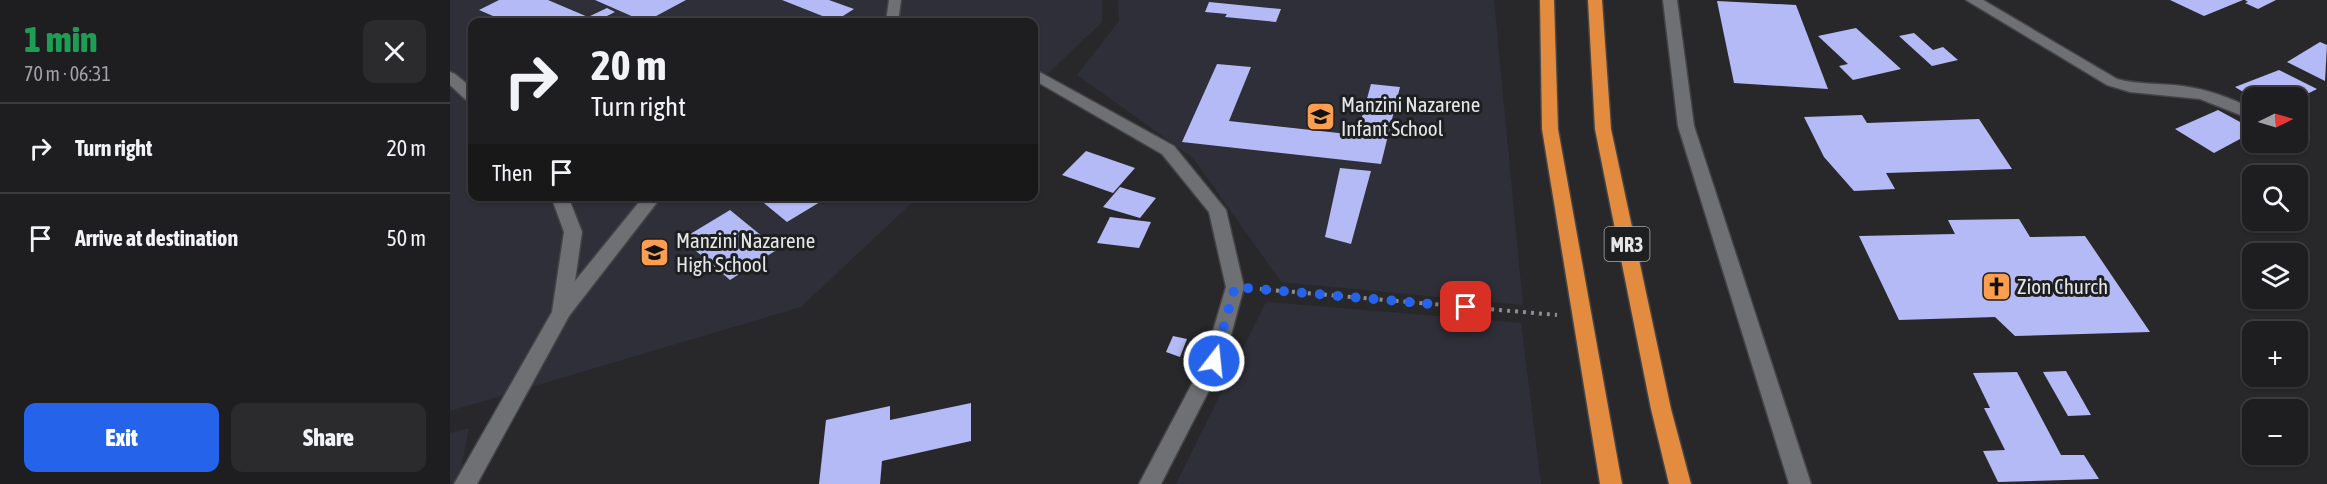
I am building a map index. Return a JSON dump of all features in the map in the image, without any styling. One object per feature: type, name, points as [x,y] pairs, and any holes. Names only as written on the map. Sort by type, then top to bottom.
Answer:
[{"type":"highway","points":[[1547,0],[1550,129],[1611,484]]},
{"type":"highway","name":"MR3","points":[[1595,0],[1603,129],[1661,409],[1680,484]]},
{"type":"street","points":[[1670,0],[1686,126],[1800,484]]},
{"type":"street","points":[[1973,0],[2112,82],[2130,89],[2182,91],[2218,98],[2242,109]]},
{"type":"street","points":[[1038,76],[1168,150],[1217,210],[1235,287],[1214,361],[1150,484]]},
{"type":"street","points":[[450,77],[468,93]]},
{"type":"street","points":[[561,201],[573,232],[561,313]]},
{"type":"street","points":[[465,484],[561,313],[650,201]]},
{"type":"lane","points":[[893,18],[895,0]]},
{"type":"path","points":[[1235,287],[1582,318]]},
{"type":"shaded area","name":"Manzini Nazarene High School","points":[[450,0],[1102,0],[1102,22],[1038,83],[1038,18],[468,18],[468,201],[914,201],[801,307],[450,411]]},
{"type":"shaded area","name":"Manzini Nazarene Infant School","points":[[1118,0],[1494,0],[1523,305],[1281,282],[1193,158],[1077,75],[1119,21]]},
{"type":"shaded area","points":[[1266,302],[1521,323],[1541,484],[1176,484]]},
{"type":"shaded area","points":[[469,428],[458,484],[450,484],[450,433]]},
{"type":"building","points":[[499,0],[548,0],[588,17],[607,8],[615,12],[603,18],[498,18],[479,10]]},
{"type":"building","points":[[595,0],[686,0],[652,18],[636,18]]},
{"type":"building","points":[[782,0],[829,0],[854,9],[840,18],[827,18]]},
{"type":"building","points":[[2170,0],[2243,0],[2204,16]]},
{"type":"building","points":[[2245,0],[2276,0],[2258,9],[2245,3],[2248,2]]},
{"type":"building","points":[[1717,1],[1796,5],[1828,89],[1734,83]]},
{"type":"building","points":[[1209,2],[1281,9],[1276,22],[1225,17],[1227,14],[1205,12]]},
{"type":"building","points":[[1856,28],[1901,69],[1853,80],[1839,66],[1848,64],[1818,36]]},
{"type":"building","points":[[1914,33],[1933,50],[1943,47],[1958,60],[1932,66],[1899,36]]},
{"type":"building","points":[[2320,42],[2327,45],[2325,81],[2287,62]]},
{"type":"building","points":[[1217,64],[1251,67],[1229,121],[1357,135],[1371,84],[1400,87],[1381,164],[1182,142]]},
{"type":"building","points":[[2279,70],[2317,89],[2308,94],[2308,87],[2242,87],[2242,91],[2235,87]]},
{"type":"building","points":[[2218,110],[2242,123],[2242,138],[2214,153],[2175,129]]},
{"type":"building","points":[[1862,115],[1867,123],[1979,119],[2012,169],[1886,173],[1895,189],[1854,191],[1824,157],[1804,117]]},
{"type":"building","points":[[1086,151],[1135,168],[1113,193],[1062,175]]},
{"type":"building","points":[[1340,168],[1371,171],[1351,244],[1325,237]]},
{"type":"building","points":[[1120,187],[1156,198],[1140,218],[1103,207]]},
{"type":"building","points":[[761,201],[822,201],[787,222]]},
{"type":"building","points":[[730,210],[778,249],[730,280],[682,239]]},
{"type":"building","points":[[1110,217],[1151,222],[1139,248],[1097,243]]},
{"type":"building","points":[[2019,219],[2030,237],[2085,236],[2150,332],[2015,336],[1995,317],[1899,320],[1859,236],[1955,234],[1948,220]]},
{"type":"building","points":[[1173,336],[1187,339],[1180,357],[1166,352]]},
{"type":"building","points":[[2066,371],[2091,415],[2068,416],[2043,372]]},
{"type":"building","points":[[2017,372],[2061,455],[2084,455],[2099,479],[1998,482],[1983,451],[2005,450],[1984,408],[1990,408],[1973,373]]},
{"type":"building","points":[[971,403],[971,441],[882,461],[880,484],[819,484],[826,420],[890,406],[890,420]]},
{"type":"place","name":"Manzini Nazarene Infant School","points":[[1320,116]]},
{"type":"place","name":"Manzini Nazarene High School","points":[[655,252]]},
{"type":"place","name":"Zion Church","points":[[1996,286]]},
{"type":"route","points":[[1214,361],[1235,287],[1466,307]]}]
